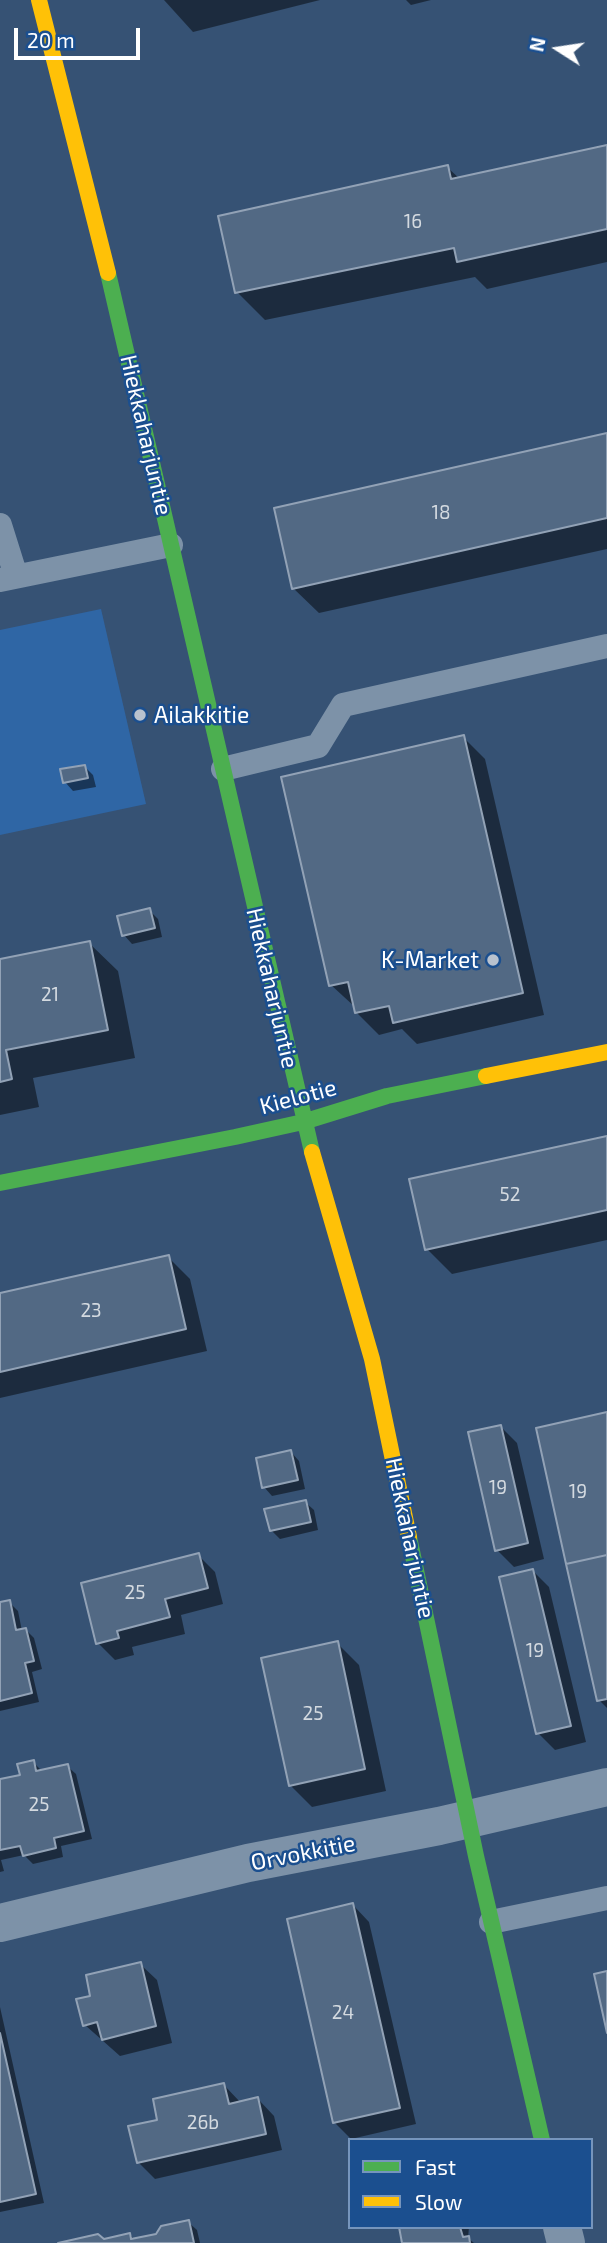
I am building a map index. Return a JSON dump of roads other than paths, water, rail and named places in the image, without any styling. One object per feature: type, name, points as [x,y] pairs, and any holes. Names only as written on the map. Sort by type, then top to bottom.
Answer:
[{"type":"street","name":"Hiekkaharjuntie","points":[[39,0],[94,209],[303,1122],[372,1359],[491,1922],[542,2138]]},
{"type":"street","name":"Kielotie","points":[[0,1183],[303,1122],[387,1096],[607,1052]]},
{"type":"street","name":"Orvokkitie","points":[[0,1923],[248,1863],[469,1819],[607,1787]]},
{"type":"lane","points":[[0,525],[8,578],[171,545]]},
{"type":"lane","points":[[223,769],[318,746],[343,705],[607,646]]},
{"type":"lane","points":[[491,1922],[607,1898]]},
{"type":"place","name":"Ailakkitie","points":[[140,715]]},
{"type":"place","name":"K-Market","points":[[493,960]]}]
